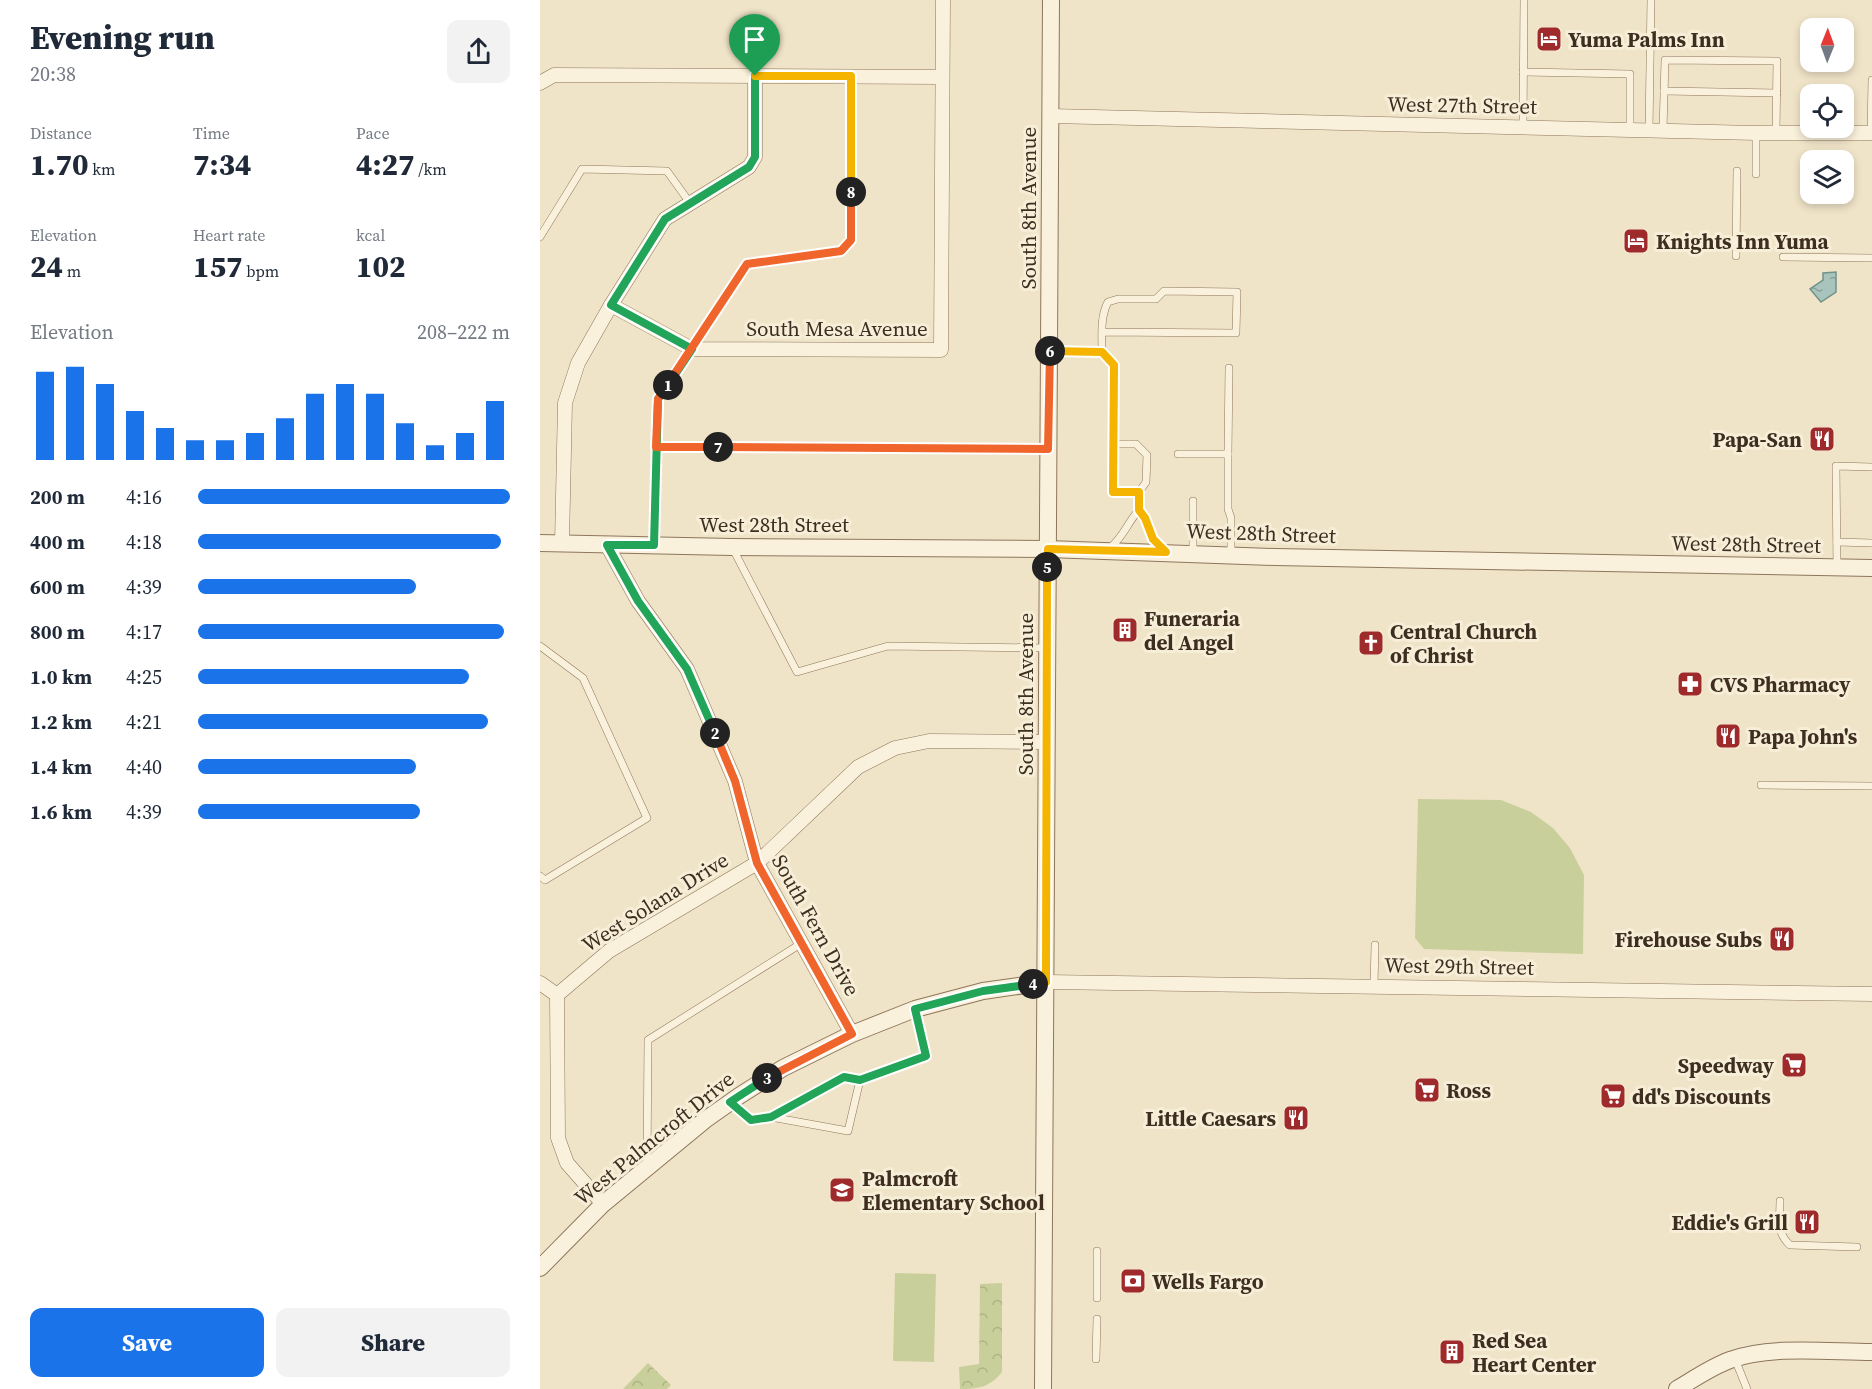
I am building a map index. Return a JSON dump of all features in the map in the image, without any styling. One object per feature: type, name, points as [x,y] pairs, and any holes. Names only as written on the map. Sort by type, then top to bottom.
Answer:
[{"type":"street","name":"South Mesa Avenue","points":[[611,305],[692,349],[941,350],[943,0]]},
{"type":"street","name":"South 8th Avenue","points":[[1043,1389],[1052,0]]},
{"type":"street","points":[[540,83],[554,75],[941,77]]},
{"type":"street","points":[[562,543],[565,403],[578,363],[665,219],[749,167],[755,157],[755,76]]},
{"type":"street","name":"West 27th Street","points":[[1051,116],[1756,133],[1872,133]]},
{"type":"street","name":"West 28th Street","points":[[540,543],[1108,550],[1610,564],[1872,568]]},
{"type":"street","name":"South Fern Drive","points":[[607,545],[638,601],[687,669],[735,781],[757,863],[852,1034]]},
{"type":"street","name":"West Solana Drive","points":[[557,995],[609,951],[757,863],[858,767],[895,748],[929,741],[1047,742]]},
{"type":"street","name":"West 29th Street","points":[[1046,982],[1872,994]]},
{"type":"street","name":"West Palmcroft Drive","points":[[540,1268],[603,1204],[705,1120],[783,1068],[852,1034],[915,1009],[983,991],[1046,982]]},
{"type":"street","points":[[540,983],[557,995],[558,1138],[567,1163],[603,1204]]},
{"type":"street","points":[[1677,1389],[1718,1365],[1750,1354],[1872,1352]]},
{"type":"lane","points":[[1523,127],[1524,0]]},
{"type":"lane","points":[[1651,0],[1656,130]]},
{"type":"lane","points":[[1656,130],[1664,91],[1665,60],[1777,62],[1776,133]]},
{"type":"lane","points":[[1523,72],[1630,74],[1630,130]]},
{"type":"lane","points":[[654,545],[658,399],[747,264],[841,251],[851,240],[851,76]]},
{"type":"lane","points":[[1872,80],[1872,133]]},
{"type":"lane","points":[[1664,91],[1777,93]]},
{"type":"lane","points":[[1756,133],[1756,174]]},
{"type":"lane","points":[[540,237],[582,169],[667,171],[690,203]]},
{"type":"lane","points":[[1736,256],[1737,171]]},
{"type":"lane","points":[[1783,257],[1872,258]]},
{"type":"lane","points":[[1102,332],[1236,333],[1237,292],[1164,291],[1156,299],[1118,299],[1108,302],[1102,312],[1102,332],[1102,352],[1114,365],[1113,492],[1139,492]]},
{"type":"lane","points":[[1049,351],[1102,352]]},
{"type":"lane","points":[[1229,368],[1228,509],[1231,518],[1231,554]]},
{"type":"lane","points":[[1114,444],[1136,444],[1147,455],[1146,482],[1139,492],[1139,510],[1145,518],[1153,539],[1166,552]]},
{"type":"lane","points":[[656,447],[1048,449]]},
{"type":"lane","points":[[1178,453],[1228,454]]},
{"type":"lane","points":[[1837,568],[1836,466],[1872,467]]},
{"type":"lane","points":[[1193,501],[1193,553]]},
{"type":"lane","points":[[1108,550],[1121,538],[1139,510]]},
{"type":"lane","points":[[1837,542],[1872,543]]},
{"type":"lane","points":[[732,547],[797,672],[888,646],[1047,648]]},
{"type":"lane","points":[[540,646],[583,678],[647,818],[545,880],[540,876]]},
{"type":"lane","points":[[1761,785],[1872,786]]},
{"type":"lane","points":[[647,1169],[648,1040],[802,944]]},
{"type":"lane","points":[[1374,986],[1375,945]]},
{"type":"lane","points":[[771,1117],[844,1077],[860,1080],[926,1056],[915,1009]]},
{"type":"lane","points":[[730,1102],[751,1120],[771,1117],[848,1131],[860,1080]]},
{"type":"lane","points":[[1780,1201],[1780,1231],[1782,1239],[1790,1245],[1857,1247]]},
{"type":"lane","points":[[1097,1251],[1097,1298]]},
{"type":"lane","points":[[1096,1359],[1097,1319]]},
{"type":"lane","points":[[1735,1359],[1747,1389]]},
{"type":"green space","points":[[1418,799],[1501,800],[1531,812],[1553,828],[1570,848],[1584,875],[1583,954],[1424,949],[1415,938]]},
{"type":"green space","points":[[895,1273],[936,1274],[934,1362],[893,1361]]},
{"type":"green space","points":[[1002,1283],[1002,1372],[984,1386],[960,1389],[959,1367],[979,1364],[980,1284]]},
{"type":"green space","points":[[648,1363],[671,1385],[667,1389],[623,1389]]},
{"type":"water","points":[[1836,272],[1836,292],[1821,302],[1810,289],[1823,280],[1823,273]]},
{"type":"place","name":"Yuma Palms Inn","points":[[1549,39]]},
{"type":"place","name":"Knights Inn Yuma","points":[[1636,241]]},
{"type":"place","name":"Papa-San","points":[[1822,439]]},
{"type":"place","name":"Funeraria del Angel","points":[[1125,630]]},
{"type":"place","name":"Central Church of Christ","points":[[1371,643]]},
{"type":"place","name":"CVS Pharmacy","points":[[1690,684]]},
{"type":"place","name":"Papa John's","points":[[1728,736]]},
{"type":"place","name":"Firehouse Subs","points":[[1782,939]]},
{"type":"place","name":"Speedway","points":[[1794,1065]]},
{"type":"place","name":"Ross","points":[[1427,1090]]},
{"type":"place","name":"dd's Discounts","points":[[1613,1096]]},
{"type":"place","name":"Little Caesars","points":[[1296,1118]]},
{"type":"place","name":"Palmcroft Elementary School","points":[[842,1190]]},
{"type":"place","name":"Eddie's Grill","points":[[1807,1222]]},
{"type":"place","name":"Wells Fargo","points":[[1133,1281]]},
{"type":"place","name":"Red Sea Heart Center","points":[[1452,1352]]},
{"type":"route","points":[[755,76],[755,157],[749,167],[665,219],[611,305],[692,349],[658,399],[656,447],[654,545],[607,545],[638,601],[687,669],[735,781],[757,863],[852,1034],[783,1068],[730,1102],[751,1120],[771,1117],[844,1077],[860,1080],[926,1056],[915,1009],[983,991],[1046,982],[1048,549],[1166,552],[1153,539],[1145,518],[1139,510],[1139,492],[1113,492],[1114,365],[1102,352],[1049,351],[1048,449],[656,447],[658,399],[692,349],[747,264],[841,251],[851,240],[851,76],[755,76]]}]
